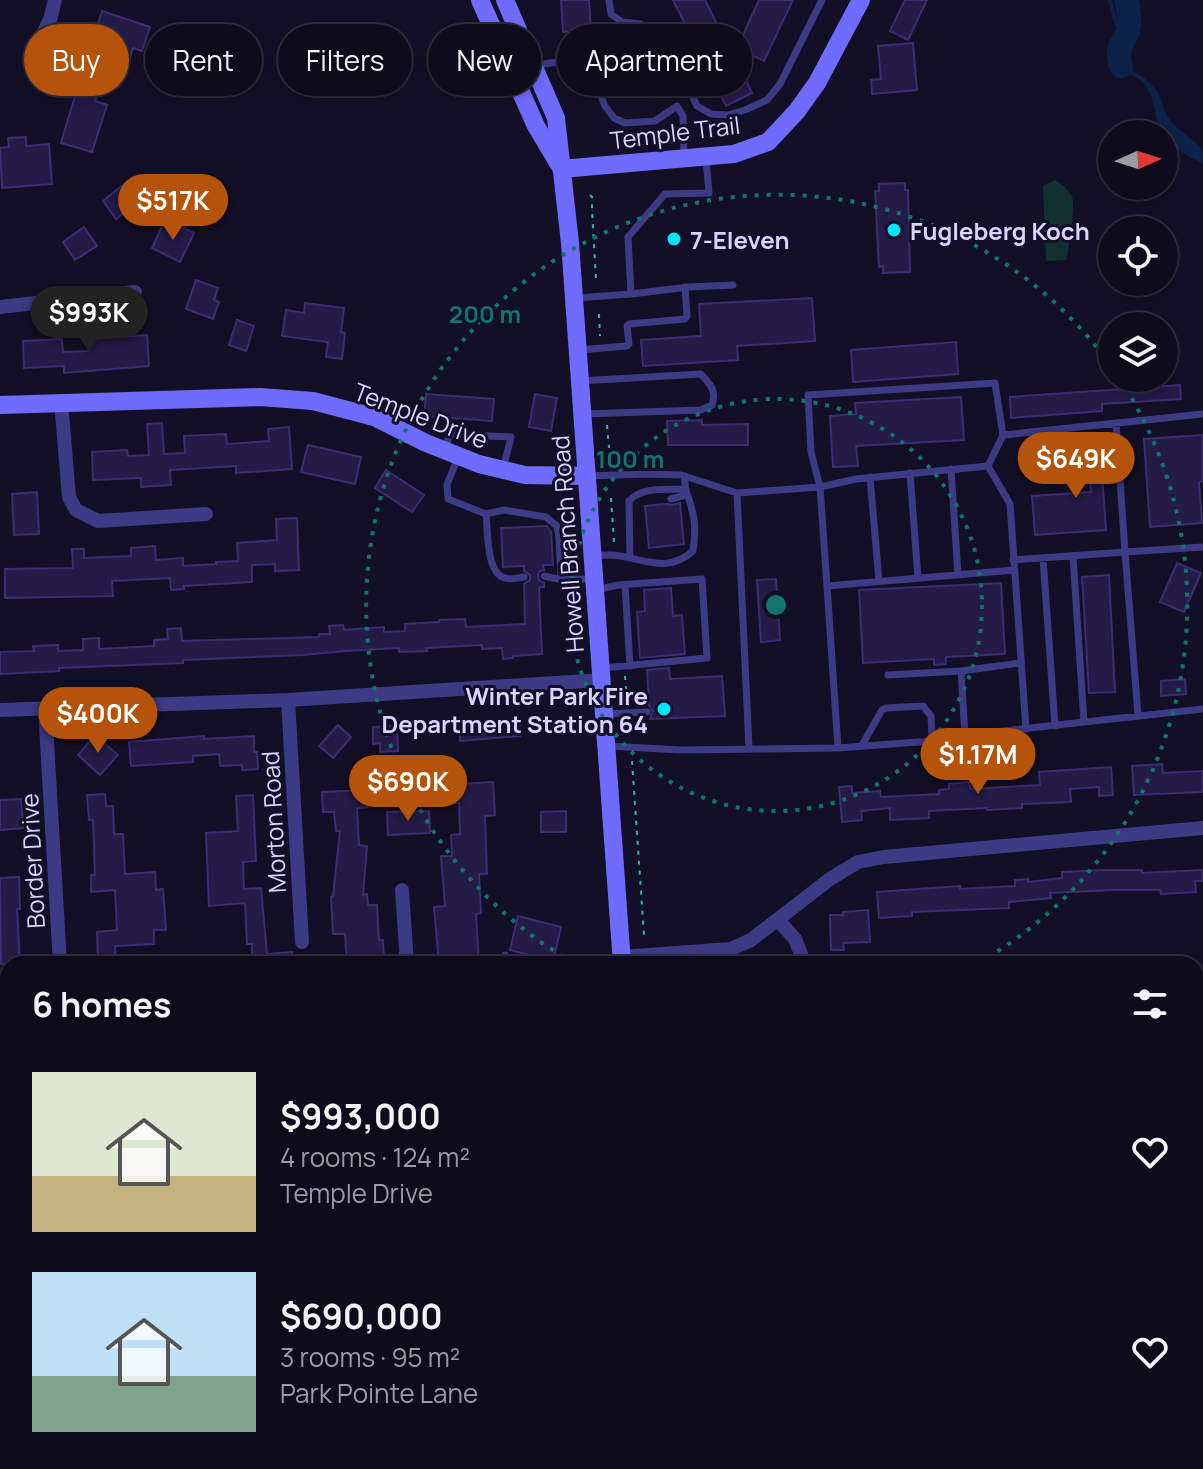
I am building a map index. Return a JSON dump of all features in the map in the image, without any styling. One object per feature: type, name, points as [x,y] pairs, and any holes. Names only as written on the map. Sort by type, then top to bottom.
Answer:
[{"type":"main road","name":"Howell Branch Road","points":[[480,0],[536,126],[561,169]]},
{"type":"main road","name":"Howell Branch Road","points":[[505,0],[516,24]]},
{"type":"main road","name":"Temple Trail","points":[[561,169],[734,154],[768,142],[797,111],[817,83],[861,0]]},
{"type":"main road","name":"Howell Branch Road","points":[[541,80],[556,118],[570,243],[621,956]]},
{"type":"main road","name":"Temple Drive","points":[[0,405],[260,397],[313,401],[374,417],[451,453],[503,471],[525,475],[586,476]]},
{"type":"street","points":[[48,24],[55,0]]},
{"type":"street","points":[[0,307],[135,292]]},
{"type":"street","points":[[61,402],[69,497],[76,510],[98,521],[206,514]]},
{"type":"street","points":[[0,710],[288,700],[601,674]]},
{"type":"street","name":"Morton Road","points":[[288,700],[302,942]]},
{"type":"street","name":"Border Drive","points":[[45,708],[60,956]]},
{"type":"street","points":[[661,956],[731,949],[751,940],[830,879],[858,862],[884,857],[1203,828]]},
{"type":"street","points":[[402,890],[406,956]]},
{"type":"street","points":[[778,920],[795,939],[802,956]]},
{"type":"lane","points":[[609,0],[611,14],[622,22],[641,24],[670,49],[697,106],[711,114],[728,115],[767,100],[774,92],[822,0]]},
{"type":"lane","points":[[541,63],[574,60],[590,70],[605,106],[614,118],[625,123],[655,121],[677,106],[683,116],[684,158]]},
{"type":"lane","points":[[631,294],[628,237],[665,194],[709,193],[706,156]]},
{"type":"lane","points":[[574,299],[733,285]]},
{"type":"lane","points":[[577,350],[627,346],[629,324],[685,319],[685,287]]},
{"type":"lane","points":[[579,381],[701,374],[711,385],[715,397],[712,405],[701,410],[581,414]]},
{"type":"lane","points":[[838,748],[820,487],[811,452],[808,395],[995,383],[1003,435],[988,466]]},
{"type":"lane","points":[[1003,435],[1203,414]]},
{"type":"lane","points":[[1116,423],[1138,715]]},
{"type":"lane","points":[[503,471],[511,437],[450,434],[448,499],[486,514],[504,510],[546,517],[557,526],[561,579]]},
{"type":"lane","points":[[586,476],[685,476],[737,493],[820,487],[870,477],[988,466]]},
{"type":"lane","points":[[988,466],[1010,504],[1026,729]]},
{"type":"lane","points":[[951,469],[958,575]]},
{"type":"lane","points":[[910,473],[918,578]]},
{"type":"lane","points":[[592,556],[615,555],[654,562],[677,562],[693,551],[695,536],[692,508],[685,492],[685,476]]},
{"type":"lane","points":[[870,477],[879,581]]},
{"type":"lane","points":[[630,558],[629,501],[635,494],[641,493],[685,492]]},
{"type":"lane","points":[[671,499],[685,492]]},
{"type":"lane","points":[[641,493],[656,499]]},
{"type":"lane","points":[[737,493],[749,748]]},
{"type":"lane","points":[[486,514],[490,559],[496,574],[505,578],[524,577]]},
{"type":"lane","points":[[1013,560],[1203,547]]},
{"type":"lane","points":[[1073,556],[1084,722]]},
{"type":"lane","points":[[1043,558],[1055,726]]},
{"type":"lane","points":[[827,586],[1014,570]]},
{"type":"lane","points":[[544,576],[594,584],[625,585],[702,579],[707,658],[630,666],[601,674]]},
{"type":"lane","points":[[625,585],[630,666]]},
{"type":"lane","points":[[888,675],[961,671],[1020,663]]},
{"type":"lane","points":[[961,671],[965,735]]},
{"type":"lane","points":[[862,745],[886,708],[923,706],[931,716],[932,741]]},
{"type":"lane","points":[[607,746],[680,750],[838,748],[932,741],[1203,709]]},
{"type":"lane","points":[[604,714],[647,712]]},
{"type":"path","points":[[590,195],[596,279]]},
{"type":"path","points":[[599,314],[600,341]]},
{"type":"path","points":[[606,420],[609,448]]},
{"type":"path","points":[[632,761],[644,935]]},
{"type":"green space","points":[[1055,180],[1073,200],[1071,230],[1066,260],[1046,261],[1043,186]]},
{"type":"water","points":[[1119,36],[1127,37],[1122,63],[1153,86],[1170,120],[1157,120],[1145,84],[1117,66],[1115,48]]},
{"type":"water","points":[[1178,128],[1203,150],[1203,164],[1178,150]]},
{"type":"building","points":[[561,0],[589,0],[591,24],[562,24]]},
{"type":"building","points":[[673,0],[705,0],[717,24],[685,24]]},
{"type":"building","points":[[759,0],[793,0],[764,61],[752,55],[752,24],[748,24]]},
{"type":"building","points":[[905,0],[927,0],[908,40],[890,31]]},
{"type":"building","points":[[102,11],[145,25],[142,51],[133,48],[129,61],[129,24],[98,24]]},
{"type":"building","points":[[913,43],[917,90],[872,94],[871,80],[881,79],[878,46]]},
{"type":"building","points":[[75,96],[97,96],[95,101],[107,105],[92,152],[61,143]]},
{"type":"building","points":[[721,96],[746,96],[726,106]]},
{"type":"building","points":[[26,137],[26,146],[49,144],[52,184],[2,188],[0,148],[9,147],[8,138]]},
{"type":"building","points":[[133,177],[147,195],[116,219],[103,201]]},
{"type":"building","name":"Fugleberg Koch","points":[[905,183],[905,190],[908,190],[910,272],[883,273],[883,266],[879,267],[875,191],[879,191],[879,184]]},
{"type":"building","points":[[163,224],[175,230],[178,225],[194,233],[180,262],[152,248]]},
{"type":"building","points":[[84,227],[97,246],[75,260],[63,242]]},
{"type":"building","points":[[196,280],[218,288],[214,300],[219,302],[213,319],[186,309]]},
{"type":"building","points":[[812,298],[815,341],[737,346],[738,360],[643,366],[641,340],[701,336],[699,304]]},
{"type":"building","points":[[305,303],[344,308],[342,359],[326,357],[328,342],[282,336],[286,310],[304,313]]},
{"type":"building","points":[[237,320],[254,326],[246,351],[229,345]]},
{"type":"building","points":[[147,335],[149,366],[64,373],[64,366],[24,368],[23,341],[62,339],[63,352],[89,351],[89,339]]},
{"type":"building","points":[[956,342],[958,374],[853,382],[851,350]]},
{"type":"building","points":[[1178,385],[1181,399],[1102,404],[1102,411],[1011,418],[1010,397],[1098,391],[1178,392]]},
{"type":"building","points":[[426,394],[494,399],[492,421],[424,416]]},
{"type":"building","points":[[535,394],[557,398],[551,431],[529,427]]},
{"type":"building","points":[[961,397],[964,440],[856,446],[858,466],[833,467],[830,416],[856,414],[855,403]]},
{"type":"building","points":[[702,420],[702,425],[748,424],[748,445],[668,445],[667,421]]},
{"type":"building","points":[[162,423],[164,454],[185,453],[184,436],[226,434],[227,444],[269,441],[268,429],[289,427],[292,469],[236,473],[236,466],[170,470],[171,485],[141,487],[141,478],[93,480],[92,452],[127,450],[128,456],[149,455],[147,424]]},
{"type":"building","points":[[1203,435],[1203,481],[1199,482],[1202,523],[1150,527],[1144,439]]},
{"type":"building","points":[[1104,436],[1108,474],[1102,475],[1106,530],[1035,535],[1032,496],[1091,492],[1085,438]]},
{"type":"building","points":[[308,445],[361,457],[355,484],[301,472]]},
{"type":"building","points":[[386,470],[424,495],[412,512],[375,488]]},
{"type":"building","points":[[37,492],[39,534],[14,535],[12,494]]},
{"type":"building","points":[[680,503],[684,544],[649,548],[645,506]]},
{"type":"building","points":[[297,518],[299,570],[275,571],[275,564],[252,565],[252,582],[184,586],[184,589],[171,590],[170,578],[112,581],[113,596],[5,598],[5,569],[73,568],[72,549],[84,549],[84,558],[131,556],[131,548],[155,546],[156,560],[183,558],[183,566],[238,561],[237,543],[277,540],[276,519]]},
{"type":"building","points":[[547,526],[551,532],[553,565],[543,565],[544,570],[538,575],[544,583],[544,587],[539,587],[542,654],[503,659],[502,648],[482,649],[482,645],[426,648],[427,651],[399,652],[399,648],[0,674],[0,652],[34,651],[33,646],[58,645],[58,651],[83,650],[83,639],[99,638],[99,649],[154,646],[154,640],[168,639],[167,629],[181,628],[182,641],[319,637],[319,634],[330,634],[329,626],[343,625],[344,630],[384,627],[384,632],[405,631],[405,624],[439,620],[465,619],[466,627],[525,624],[524,584],[530,580],[530,575],[524,571],[524,566],[503,567],[501,528]]},
{"type":"building","points":[[1177,563],[1201,573],[1184,612],[1160,602]]},
{"type":"building","points":[[1109,575],[1115,692],[1089,693],[1082,577]]},
{"type":"building","points":[[776,579],[780,640],[761,642],[757,580]]},
{"type":"building","points":[[1001,583],[1005,654],[946,657],[946,664],[934,665],[934,659],[863,663],[859,590]]},
{"type":"building","points":[[671,588],[673,616],[682,615],[685,654],[640,658],[637,612],[645,611],[644,590]]},
{"type":"building","points":[[669,668],[670,679],[722,676],[725,716],[650,719],[653,711],[649,706],[647,670]]},
{"type":"building","points":[[1185,679],[1186,694],[1161,696],[1161,681]]},
{"type":"building","points":[[519,718],[520,736],[460,741],[459,724]]},
{"type":"building","points":[[338,725],[351,737],[333,758],[319,746]]},
{"type":"building","points":[[397,726],[398,751],[380,752],[380,743],[373,744],[373,727]]},
{"type":"building","points":[[95,735],[118,755],[100,775],[78,755]]},
{"type":"building","points":[[204,736],[204,739],[254,736],[258,769],[242,770],[242,765],[220,766],[219,754],[193,756],[193,762],[131,766],[129,742]]},
{"type":"building","points":[[1162,764],[1163,773],[1203,771],[1203,792],[1134,795],[1132,766]]},
{"type":"building","points":[[1111,767],[1113,795],[1099,796],[1099,787],[1070,789],[1071,802],[1022,804],[1022,808],[929,811],[929,818],[890,820],[890,808],[861,811],[862,820],[842,822],[839,787],[852,786],[852,793],[880,791],[881,797],[939,794],[939,790],[949,789],[949,784],[969,782],[970,789],[1040,785],[1039,772]]},
{"type":"building","points":[[493,782],[495,815],[485,816],[487,874],[479,874],[481,913],[476,914],[479,956],[438,956],[434,907],[445,906],[441,856],[452,856],[451,835],[460,834],[459,803],[447,803],[446,785]]},
{"type":"building","points":[[367,790],[368,807],[357,808],[359,845],[367,846],[363,895],[367,894],[368,905],[377,905],[379,940],[383,940],[384,956],[346,956],[345,934],[333,934],[331,897],[340,831],[336,831],[334,812],[323,812],[322,792]]},
{"type":"building","points":[[105,794],[106,806],[113,806],[114,834],[123,834],[125,874],[155,872],[156,890],[163,889],[166,930],[154,930],[154,944],[115,946],[116,956],[98,956],[97,932],[117,930],[115,890],[91,892],[91,875],[95,875],[93,820],[89,820],[87,795]]},
{"type":"building","points":[[253,795],[256,861],[243,862],[244,889],[261,888],[267,954],[292,952],[292,956],[243,956],[252,955],[252,944],[247,944],[245,903],[209,906],[206,833],[238,831],[236,796]]},
{"type":"building","points":[[21,799],[23,828],[0,830],[0,800]]},
{"type":"building","points":[[429,811],[430,833],[388,835],[387,812]]},
{"type":"building","points":[[566,811],[566,832],[541,832],[541,812]]},
{"type":"building","points":[[1142,870],[1142,873],[1203,870],[1203,881],[1195,881],[1196,892],[1161,894],[1160,890],[1113,890],[1050,893],[1051,898],[1009,902],[1009,908],[912,912],[912,916],[879,918],[877,892],[1015,886],[1015,880],[1028,879],[1028,882],[1062,878],[1062,872]]},
{"type":"building","points":[[19,877],[20,956],[1,956],[0,878]]},
{"type":"building","points":[[868,910],[870,942],[843,943],[844,950],[831,950],[830,915]]},
{"type":"building","points":[[518,916],[561,927],[554,956],[533,956],[510,950]]},
{"type":"waterway","points":[[1110,0],[1122,32],[1120,38]]},
{"type":"waterway","points":[[1121,66],[1119,49],[1130,24],[1126,0]]},
{"type":"place","name":"Fugleberg Koch","points":[[894,230]]},
{"type":"place","name":"7-Eleven","points":[[674,239]]},
{"type":"place","name":"Winter Park Fire Department Station 64","points":[[664,709]]}]
